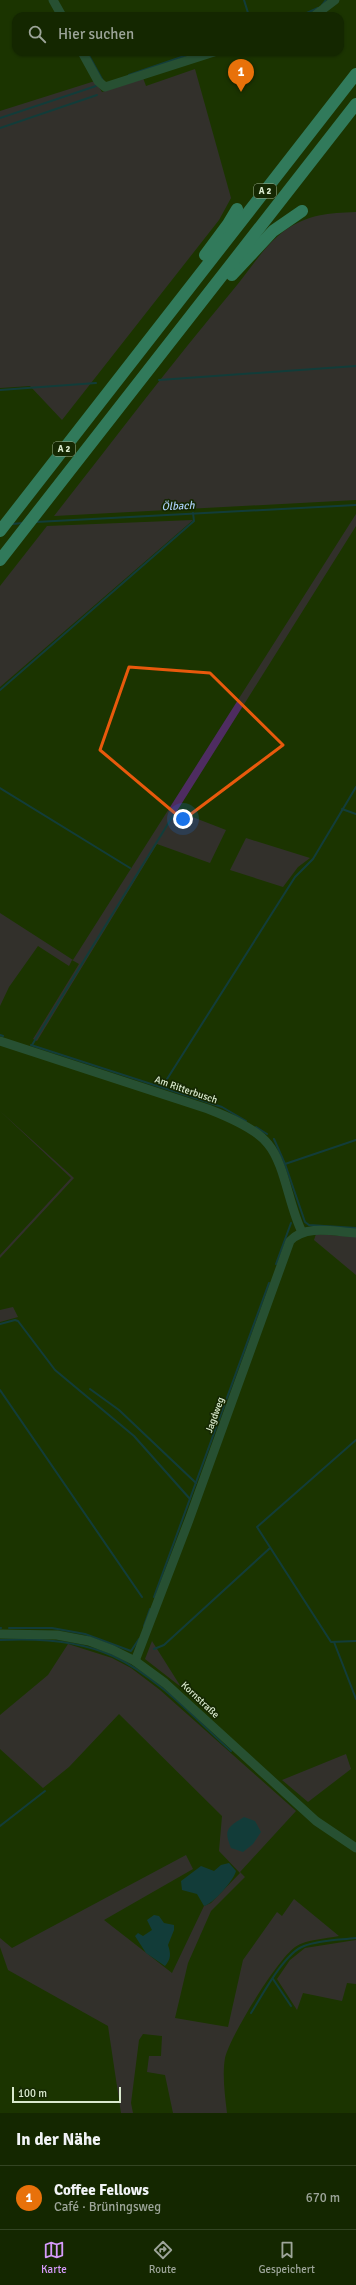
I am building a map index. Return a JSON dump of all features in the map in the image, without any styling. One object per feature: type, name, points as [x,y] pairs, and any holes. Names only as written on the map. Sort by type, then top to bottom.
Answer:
[{"type":"highway","name":"A 2","points":[[0,531],[356,74]]},
{"type":"highway","name":"A 2","points":[[0,560],[356,104]]},
{"type":"highway","points":[[175,308],[191,275],[237,209]]},
{"type":"highway","points":[[189,318],[270,234],[281,224],[302,211]]},
{"type":"street","points":[[53,0],[60,12]]},
{"type":"street","points":[[319,12],[335,0]]},
{"type":"street","points":[[84,56],[98,81],[105,87],[202,56]]},
{"type":"street","name":"Am Ritterbusch","points":[[0,1041],[208,1108],[230,1118],[260,1136],[272,1148],[302,1232]]},
{"type":"street","points":[[302,1232],[316,1230],[356,1233]]},
{"type":"street","name":"Jagdweg","points":[[135,1661],[189,1520],[290,1241],[302,1232]]},
{"type":"street","name":"Kornstraße","points":[[0,1634],[57,1635],[88,1641],[113,1650],[135,1661],[165,1683],[316,1821],[356,1848]]},
{"type":"highlighted area","points":[[129,667],[210,673],[283,745],[183,820],[100,750]]},
{"type":"shaded area","points":[[195,69],[231,198],[219,220],[62,420],[30,386],[0,388],[0,111],[95,81],[102,92],[143,78],[146,86]]},
{"type":"shaded area","points":[[356,212],[356,500],[54,516],[165,374],[270,244],[293,225],[310,218],[328,214]]},
{"type":"shaded area","points":[[356,514],[356,526],[177,811],[226,830],[210,863],[157,844],[37,1041],[33,1039],[79,964],[72,960],[69,966],[38,946],[9,987],[0,1006],[0,913],[73,960]]},
{"type":"shaded area","points":[[193,520],[0,687],[0,586],[47,526]]},
{"type":"shaded area","points":[[246,838],[310,858],[298,867],[283,887],[230,870]]},
{"type":"shaded area","points":[[0,1111],[74,1178],[0,1258],[0,1255],[71,1178]]},
{"type":"shaded area","points":[[316,1234],[356,1237],[356,1275],[314,1240]]},
{"type":"shaded area","points":[[13,1307],[18,1317],[0,1322],[0,1310]]},
{"type":"shaded area","points":[[152,1641],[181,1687],[145,1659]]},
{"type":"shaded area","points":[[68,1644],[112,1658],[131,1668],[160,1690],[296,1811],[240,1872],[245,1877],[211,1911],[188,1963],[175,2018],[228,2027],[243,1960],[277,1912],[282,1916],[294,1899],[339,1936],[311,1941],[295,1947],[277,1967],[255,1999],[236,2033],[225,2058],[224,2078],[227,2113],[173,2113],[165,2075],[147,2072],[149,2056],[161,2056],[162,2036],[143,2034],[139,2040],[131,2103],[133,2113],[121,2113],[108,2026],[8,1970],[0,1947],[0,1938],[12,1948],[186,1855],[193,1869],[104,1920],[172,1973],[204,1906],[211,1903],[240,1873],[219,1851],[222,1816],[119,1714],[69,1767],[43,1788],[0,1749],[0,1715],[48,1675]]},
{"type":"shaded area","points":[[346,1754],[351,1769],[308,1802],[282,1780]]},
{"type":"shaded area","points":[[356,1940],[356,1984],[347,1983],[342,2001],[303,1993],[297,2010],[277,1979],[290,1960],[305,1948]]},
{"type":"water","points":[[244,1817],[255,1821],[261,1832],[253,1844],[243,1852],[231,1848],[227,1837],[227,1832],[234,1823]]},
{"type":"water","points":[[229,1863],[236,1871],[234,1875],[223,1891],[208,1904],[204,1906],[197,1894],[182,1890],[181,1881],[201,1866],[214,1871],[221,1865]]},
{"type":"water","points":[[154,1915],[159,1916],[164,1923],[174,1925],[174,1930],[168,1945],[170,1954],[169,1959],[165,1966],[146,1953],[135,1936],[138,1933],[143,1936],[152,1930],[147,1920]]},
{"type":"waterway","points":[[244,0],[248,12]]},
{"type":"waterway","points":[[322,5],[326,0]]},
{"type":"waterway","points":[[309,12],[318,8]]},
{"type":"waterway","points":[[89,56],[103,81]]},
{"type":"waterway","points":[[129,75],[184,56]]},
{"type":"waterway","points":[[0,118],[96,86]]},
{"type":"waterway","points":[[0,128],[97,95]]},
{"type":"waterway","points":[[159,380],[356,366]]},
{"type":"waterway","points":[[0,390],[96,383]]},
{"type":"waterway","name":"Ölbach","points":[[36,522],[356,505]]},
{"type":"waterway","points":[[0,690],[194,521],[193,513]]},
{"type":"waterway","name":"Ölbach","points":[[12,524],[23,523]]},
{"type":"waterway","points":[[162,1087],[295,877],[313,859],[356,787]]},
{"type":"waterway","points":[[0,788],[130,868]]},
{"type":"waterway","points":[[342,809],[356,814]]},
{"type":"waterway","points":[[32,1045],[174,814]]},
{"type":"waterway","points":[[31,1045],[222,1107],[246,1121]]},
{"type":"waterway","points":[[256,1127],[267,1134]]},
{"type":"waterway","points":[[274,1139],[285,1164],[305,1222],[309,1225],[356,1228]]},
{"type":"waterway","points":[[285,1164],[356,1140]]},
{"type":"waterway","points":[[276,1264],[291,1223]]},
{"type":"waterway","points":[[154,1597],[269,1283]]},
{"type":"waterway","points":[[0,1324],[15,1320],[18,1321],[55,1370],[134,1436],[190,1499]]},
{"type":"waterway","points":[[90,1389],[119,1410],[196,1483]]},
{"type":"waterway","points":[[0,1390],[142,1597]]},
{"type":"waterway","points":[[356,1440],[257,1527],[331,1642],[356,1641]]},
{"type":"waterway","points":[[154,1649],[164,1645],[270,1548]]},
{"type":"waterway","points":[[144,1626],[150,1609]]},
{"type":"waterway","points":[[9,1628],[52,1628],[85,1634],[131,1651],[139,1639]]},
{"type":"waterway","points":[[0,1640],[29,1639],[58,1641],[86,1646],[113,1656],[130,1665],[161,1687],[231,1751]]},
{"type":"waterway","points":[[334,1642],[356,1699]]},
{"type":"waterway","points":[[0,1826],[45,1791]]},
{"type":"waterway","points":[[251,2013],[281,1966],[296,1950],[317,1942],[356,1938]]},
{"type":"waterway","points":[[273,1979],[291,2006]]},
{"type":"place","name":"Coffee Fellows","points":[[241,92]]}]
